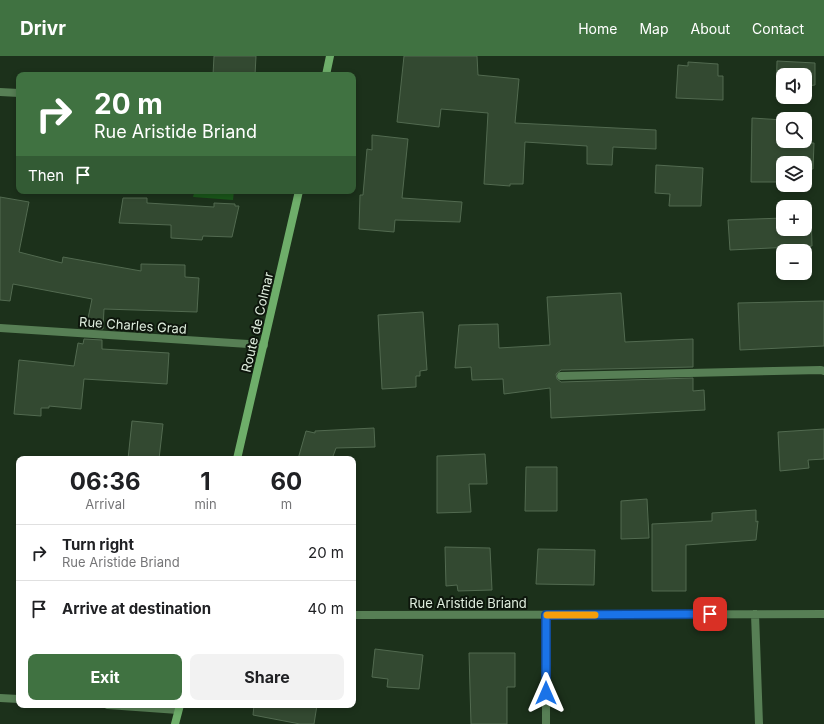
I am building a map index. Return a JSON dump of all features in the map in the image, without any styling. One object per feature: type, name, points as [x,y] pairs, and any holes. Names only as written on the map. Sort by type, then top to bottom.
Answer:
[{"type":"main road","points":[[327,72],[330,56]]},
{"type":"main road","name":"Route de Colmar","points":[[239,456],[299,194]]},
{"type":"main road","points":[[175,724],[179,708]]},
{"type":"street","points":[[0,92],[16,93]]},
{"type":"street","name":"Rue Charles Grad","points":[[0,328],[264,345]]},
{"type":"street","points":[[562,376],[824,371]]},
{"type":"street","points":[[755,614],[759,724]]},
{"type":"street","name":"Rue Aristide Briand","points":[[356,615],[824,614]]},
{"type":"street","points":[[546,615],[546,724]]},
{"type":"street","points":[[0,698],[16,699]]},
{"type":"shaded area","points":[[194,194],[234,194],[233,200],[193,197]]},
{"type":"building","points":[[214,56],[256,56],[255,72],[213,72]]},
{"type":"building","points":[[404,56],[477,56],[478,75],[519,79],[515,123],[656,130],[656,149],[613,147],[612,165],[587,164],[587,146],[525,142],[523,184],[510,184],[510,186],[484,184],[488,113],[441,109],[439,127],[397,122]]},
{"type":"building","points":[[777,61],[815,63],[815,85],[812,85],[812,68],[777,68]]},
{"type":"building","points":[[688,62],[718,64],[718,76],[723,76],[723,100],[676,98],[678,65],[688,66]]},
{"type":"building","points":[[752,118],[776,120],[776,148],[812,148],[812,143],[814,143],[813,169],[812,156],[776,156],[776,182],[751,182]]},
{"type":"building","points":[[372,135],[408,139],[402,198],[462,202],[460,222],[395,220],[394,232],[359,229],[360,195],[363,195],[367,149],[372,150]]},
{"type":"building","points":[[656,165],[703,168],[701,206],[669,206],[670,194],[655,193]]},
{"type":"building","points":[[0,197],[29,202],[19,252],[62,263],[63,257],[141,271],[141,264],[185,265],[185,277],[199,278],[197,312],[104,309],[103,329],[86,328],[92,299],[13,284],[10,301],[0,300]]},
{"type":"building","points":[[123,198],[147,198],[147,203],[214,207],[214,203],[235,204],[235,206],[239,206],[232,237],[203,236],[202,240],[171,238],[171,225],[119,223]]},
{"type":"building","points":[[776,218],[776,236],[812,236],[812,244],[776,244],[776,248],[730,250],[728,220]]},
{"type":"building","points":[[621,293],[625,342],[693,339],[693,367],[561,370],[556,374],[557,379],[561,382],[693,378],[693,391],[704,390],[705,410],[551,418],[550,388],[504,394],[503,379],[472,380],[471,367],[455,368],[459,325],[498,324],[499,348],[550,345],[547,297]]},
{"type":"building","points":[[824,301],[824,346],[740,350],[738,303]]},
{"type":"building","points":[[423,312],[427,370],[420,371],[420,376],[416,376],[416,387],[382,389],[378,315]]},
{"type":"building","points":[[84,339],[102,340],[102,349],[169,353],[167,384],[84,379],[81,409],[49,406],[49,408],[41,408],[41,416],[14,414],[19,360],[74,366],[78,343],[83,344]]},
{"type":"building","points":[[132,421],[163,424],[159,456],[128,456]]},
{"type":"building","points":[[374,428],[375,447],[336,448],[333,456],[299,456],[306,431],[315,433],[315,431]]},
{"type":"building","points":[[824,429],[824,459],[808,460],[809,468],[780,471],[778,432]]},
{"type":"building","points":[[485,454],[487,484],[469,484],[471,512],[437,513],[437,456]]},
{"type":"building","points":[[526,467],[557,467],[557,511],[525,511]]},
{"type":"building","points":[[647,499],[649,538],[621,539],[621,501]]},
{"type":"building","points":[[756,510],[756,522],[758,521],[756,540],[686,545],[686,591],[652,591],[652,524],[712,521],[712,513]]},
{"type":"building","points":[[445,547],[490,548],[492,590],[458,591],[457,585],[446,586]]},
{"type":"building","points":[[538,549],[595,550],[594,585],[536,584]]},
{"type":"building","points":[[375,649],[423,655],[419,689],[387,687],[388,679],[372,677]]},
{"type":"building","points":[[469,653],[515,653],[515,687],[507,687],[507,724],[471,724]]},
{"type":"building","points":[[254,708],[317,708],[314,724],[300,724],[253,715]]},
{"type":"slow traffic","points":[[547,615],[595,615]]},
{"type":"route","points":[[546,693],[546,615],[710,614]]}]
